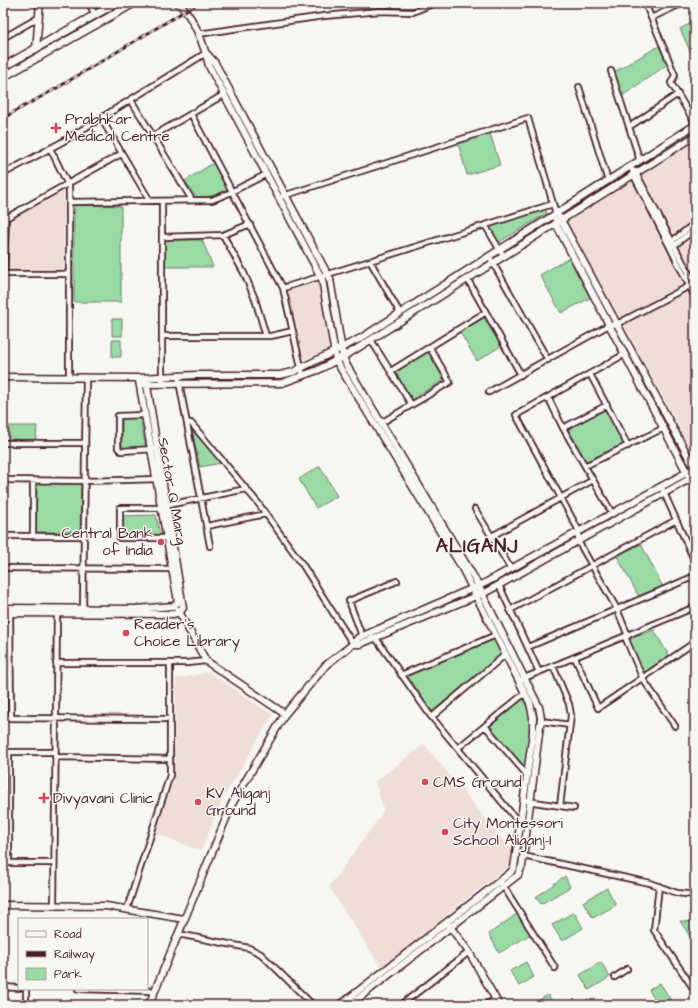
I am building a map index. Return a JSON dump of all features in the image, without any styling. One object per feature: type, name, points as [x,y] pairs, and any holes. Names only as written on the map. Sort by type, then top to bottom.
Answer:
[{"type":"main road","points":[[3,67],[116,3]]},
{"type":"main road","points":[[3,76],[134,3]]},
{"type":"street","points":[[36,49],[40,3]]},
{"type":"street","points":[[89,3],[95,15]]},
{"type":"street","points":[[178,3],[186,13],[198,34],[206,53],[209,66],[320,276],[328,305],[336,360],[424,500],[476,587],[496,635],[539,707],[541,721],[531,802],[522,866],[518,874],[502,884],[345,1004]]},
{"type":"street","points":[[198,34],[324,16],[380,11],[413,12],[434,3]]},
{"type":"street","points":[[3,377],[86,378],[143,381],[280,375],[301,368],[361,338],[499,249],[631,167],[695,124],[671,82],[675,75],[645,3]]},
{"type":"street","points":[[651,18],[683,3]]},
{"type":"street","points":[[3,38],[38,18]]},
{"type":"street","points":[[3,174],[101,118],[206,53]]},
{"type":"street","points":[[206,53],[215,63],[330,279],[343,357],[424,500]]},
{"type":"street","points":[[611,71],[640,161]]},
{"type":"street","points":[[579,87],[608,181]]},
{"type":"street","points":[[153,136],[224,94]]},
{"type":"street","points":[[629,127],[678,94]]},
{"type":"street","points":[[131,100],[192,200]]},
{"type":"street","points":[[191,114],[283,288],[303,376]]},
{"type":"street","points":[[101,118],[150,201]]},
{"type":"street","points":[[279,196],[528,118],[559,222],[609,325],[688,472],[693,477],[695,488]]},
{"type":"street","points":[[178,379],[282,383],[303,376],[343,357],[371,340],[494,264],[695,136]]},
{"type":"street","points":[[50,148],[67,184],[69,202],[69,378]]},
{"type":"street","points":[[70,274],[3,274],[6,218],[121,154]]},
{"type":"street","points":[[631,167],[673,240],[693,284],[695,297]]},
{"type":"street","points":[[69,202],[212,200],[267,174]]},
{"type":"street","points":[[636,174],[670,246],[693,284]]},
{"type":"street","points":[[162,200],[162,380]]},
{"type":"street","points":[[283,288],[553,204]]},
{"type":"street","points":[[149,1005],[232,804],[285,714],[326,665],[354,644],[358,638],[476,587],[695,468],[617,324],[559,222]]},
{"type":"street","points":[[670,246],[673,240],[695,223]]},
{"type":"street","points":[[162,237],[223,235],[250,224]]},
{"type":"street","points":[[485,225],[504,257]]},
{"type":"street","points":[[670,246],[675,245],[695,229]]},
{"type":"street","points":[[223,235],[244,273],[255,299],[266,336]]},
{"type":"street","points":[[489,256],[548,360]]},
{"type":"street","points":[[370,260],[400,312]]},
{"type":"street","points":[[468,280],[521,375]]},
{"type":"street","points":[[489,392],[609,325],[617,324],[693,284]]},
{"type":"street","points":[[391,371],[486,312]]},
{"type":"street","points":[[162,336],[266,336],[293,331]]},
{"type":"street","points":[[371,340],[411,404]]},
{"type":"street","points":[[381,423],[450,382],[430,348]]},
{"type":"street","points":[[625,354],[516,415],[579,531],[578,541],[617,609],[643,679],[675,726]]},
{"type":"street","points":[[590,374],[628,446]]},
{"type":"street","points":[[83,614],[86,378]]},
{"type":"street","points":[[178,379],[210,546]]},
{"type":"street","points":[[3,613],[7,609],[56,611],[83,614],[174,614],[180,612],[183,608],[143,381]]},
{"type":"street","name":"Sector Q Marg","points":[[143,381],[145,415],[154,449]]},
{"type":"street","points":[[548,397],[612,513]]},
{"type":"street","points":[[564,428],[607,405]]},
{"type":"street","points":[[145,415],[118,416],[118,448],[121,451],[154,449]]},
{"type":"street","points":[[187,423],[192,423],[266,514],[302,564],[354,644]]},
{"type":"street","points":[[586,466],[664,428]]},
{"type":"street","points":[[3,443],[85,443]]},
{"type":"street","points":[[354,644],[360,644],[499,585],[693,477]]},
{"type":"street","points":[[3,480],[84,481],[160,479]]},
{"type":"street","points":[[33,480],[33,536]]},
{"type":"street","points":[[492,536],[594,480]]},
{"type":"street","points":[[662,486],[695,562]]},
{"type":"street","points":[[167,538],[120,538],[120,508],[164,507],[246,489]]},
{"type":"street","name":"Sector Q Marg","points":[[164,507],[167,538],[175,569],[178,602],[174,606]]},
{"type":"street","points":[[476,510],[511,568]]},
{"type":"street","points":[[207,526],[266,514]]},
{"type":"street","points":[[510,610],[676,520]]},
{"type":"street","points":[[3,536],[84,536]]},
{"type":"street","points":[[3,568],[175,569]]},
{"type":"street","points":[[528,647],[695,576]]},
{"type":"street","points":[[362,636],[349,601],[397,581]]},
{"type":"street","points":[[499,585],[539,672]]},
{"type":"street","points":[[479,594],[522,679],[533,717],[521,825],[514,868],[502,884]]},
{"type":"street","points":[[56,611],[83,607],[135,609],[174,606],[180,612],[206,661],[285,714]]},
{"type":"street","points":[[522,679],[695,608]]},
{"type":"street","points":[[7,609],[11,718]]},
{"type":"street","points":[[54,905],[56,611]]},
{"type":"street","points":[[401,675],[496,635]]},
{"type":"street","points":[[375,637],[432,717],[521,825],[527,826]]},
{"type":"street","points":[[575,658],[598,708],[643,679],[695,642]]},
{"type":"street","points":[[432,717],[506,654]]},
{"type":"street","points":[[56,663],[170,663],[206,661]]},
{"type":"street","points":[[127,909],[170,775],[170,663]]},
{"type":"street","points":[[553,666],[569,704],[571,715],[560,806]]},
{"type":"street","points":[[3,675],[10,675]]},
{"type":"street","points":[[458,748],[525,693]]},
{"type":"street","points":[[3,718],[170,719]]},
{"type":"street","points":[[541,721],[570,725]]},
{"type":"street","points":[[486,726],[527,775]]},
{"type":"street","points":[[3,752],[170,759]]},
{"type":"street","points":[[9,752],[9,863]]},
{"type":"street","points":[[524,801],[574,808]]},
{"type":"street","points":[[523,856],[659,886],[677,893],[695,895]]},
{"type":"street","points":[[3,863],[54,863]]},
{"type":"street","points":[[502,884],[555,968]]},
{"type":"street","points":[[659,886],[654,930],[695,991]]},
{"type":"street","points":[[3,905],[106,906],[184,919]]},
{"type":"street","points":[[448,925],[469,952],[499,1005]]},
{"type":"street","points":[[178,934],[249,948],[262,954],[313,1005]]},
{"type":"street","points":[[401,1005],[469,952]]},
{"type":"street","points":[[615,977],[627,969]]},
{"type":"street","points":[[3,987],[18,988]]},
{"type":"street","points":[[26,990],[26,1005]]},
{"type":"street","points":[[116,990],[154,991]]},
{"type":"street","points":[[485,1005],[496,999]]},
{"type":"shaded area","points":[[695,140],[695,456],[567,222]]},
{"type":"shaded area","points":[[64,189],[64,270],[8,272],[8,219]]},
{"type":"shaded area","points":[[319,282],[332,347],[303,360],[287,290]]},
{"type":"shaded area","points":[[209,672],[273,715],[223,798],[201,851],[155,833],[174,778],[176,679]]},
{"type":"shaded area","points":[[424,744],[513,852],[509,866],[441,919],[441,922],[387,964],[380,966],[329,887],[384,811],[375,782]]},
{"type":"green space","points":[[695,21],[695,62],[680,29]]},
{"type":"green space","points":[[659,46],[668,64],[622,96],[614,72]]},
{"type":"green space","points":[[490,133],[500,165],[467,175],[458,143]]},
{"type":"green space","points":[[213,163],[228,190],[212,196],[196,197],[185,181]]},
{"type":"green space","points":[[74,205],[121,206],[121,302],[74,302]]},
{"type":"green space","points":[[545,209],[547,213],[498,243],[488,227]]},
{"type":"green space","points":[[165,240],[202,240],[213,267],[165,267]]},
{"type":"green space","points":[[569,258],[590,298],[561,313],[540,275]]},
{"type":"green space","points":[[484,318],[501,346],[477,361],[460,332]]},
{"type":"green space","points":[[112,319],[122,319],[122,336],[112,336]]},
{"type":"green space","points":[[112,340],[121,340],[121,357],[112,357]]},
{"type":"green space","points":[[428,352],[444,380],[412,399],[395,372]]},
{"type":"green space","points":[[605,409],[624,444],[586,461],[568,429]]},
{"type":"green space","points":[[122,418],[140,419],[146,448],[122,449]]},
{"type":"green space","points":[[9,426],[37,426],[36,440],[9,439]]},
{"type":"green space","points":[[192,430],[221,463],[200,467]]},
{"type":"green space","points":[[320,466],[337,496],[316,508],[299,479]]},
{"type":"green space","points":[[37,483],[81,483],[80,532],[36,532]]},
{"type":"green space","points":[[156,515],[160,535],[124,537],[123,516]]},
{"type":"green space","points":[[641,544],[663,587],[639,597],[617,556]]},
{"type":"green space","points":[[654,630],[669,656],[643,674],[628,640]]},
{"type":"green space","points":[[494,639],[502,654],[432,711],[407,676]]},
{"type":"green space","points":[[523,699],[531,716],[525,769],[490,726]]},
{"type":"green space","points":[[565,876],[570,887],[541,904],[536,897]]},
{"type":"green space","points":[[607,888],[616,905],[593,918],[583,902]]},
{"type":"green space","points":[[574,912],[583,928],[562,941],[552,925]]},
{"type":"green space","points":[[518,913],[531,934],[499,953],[489,934]]},
{"type":"green space","points":[[680,921],[695,922],[695,944]]},
{"type":"green space","points":[[526,962],[534,977],[519,986],[510,971]]},
{"type":"green space","points":[[601,962],[610,977],[589,990],[580,975]]},
{"type":"green space","points":[[660,983],[674,1005],[658,1005],[649,990]]},
{"type":"green space","points":[[548,995],[554,1005],[531,1005]]},
{"type":"railway","points":[[3,118],[57,88],[198,3]]},
{"type":"place","name":"Prabhkar Medical Centre","points":[[56,128]]},
{"type":"place","name":"Central Bank of India","points":[[161,542]]},
{"type":"place","name":"Reader's Choice Library","points":[[126,633]]},
{"type":"place","name":"CMS Ground","points":[[425,782]]},
{"type":"place","name":"Divyavani Clinic","points":[[44,798]]},
{"type":"place","name":"KV Aliganj Ground","points":[[198,802]]},
{"type":"place","name":"City Montessori School Aliganj-I","points":[[445,832]]},
{"type":"district","name":"ALIGANJ","points":[[477,546]]}]
